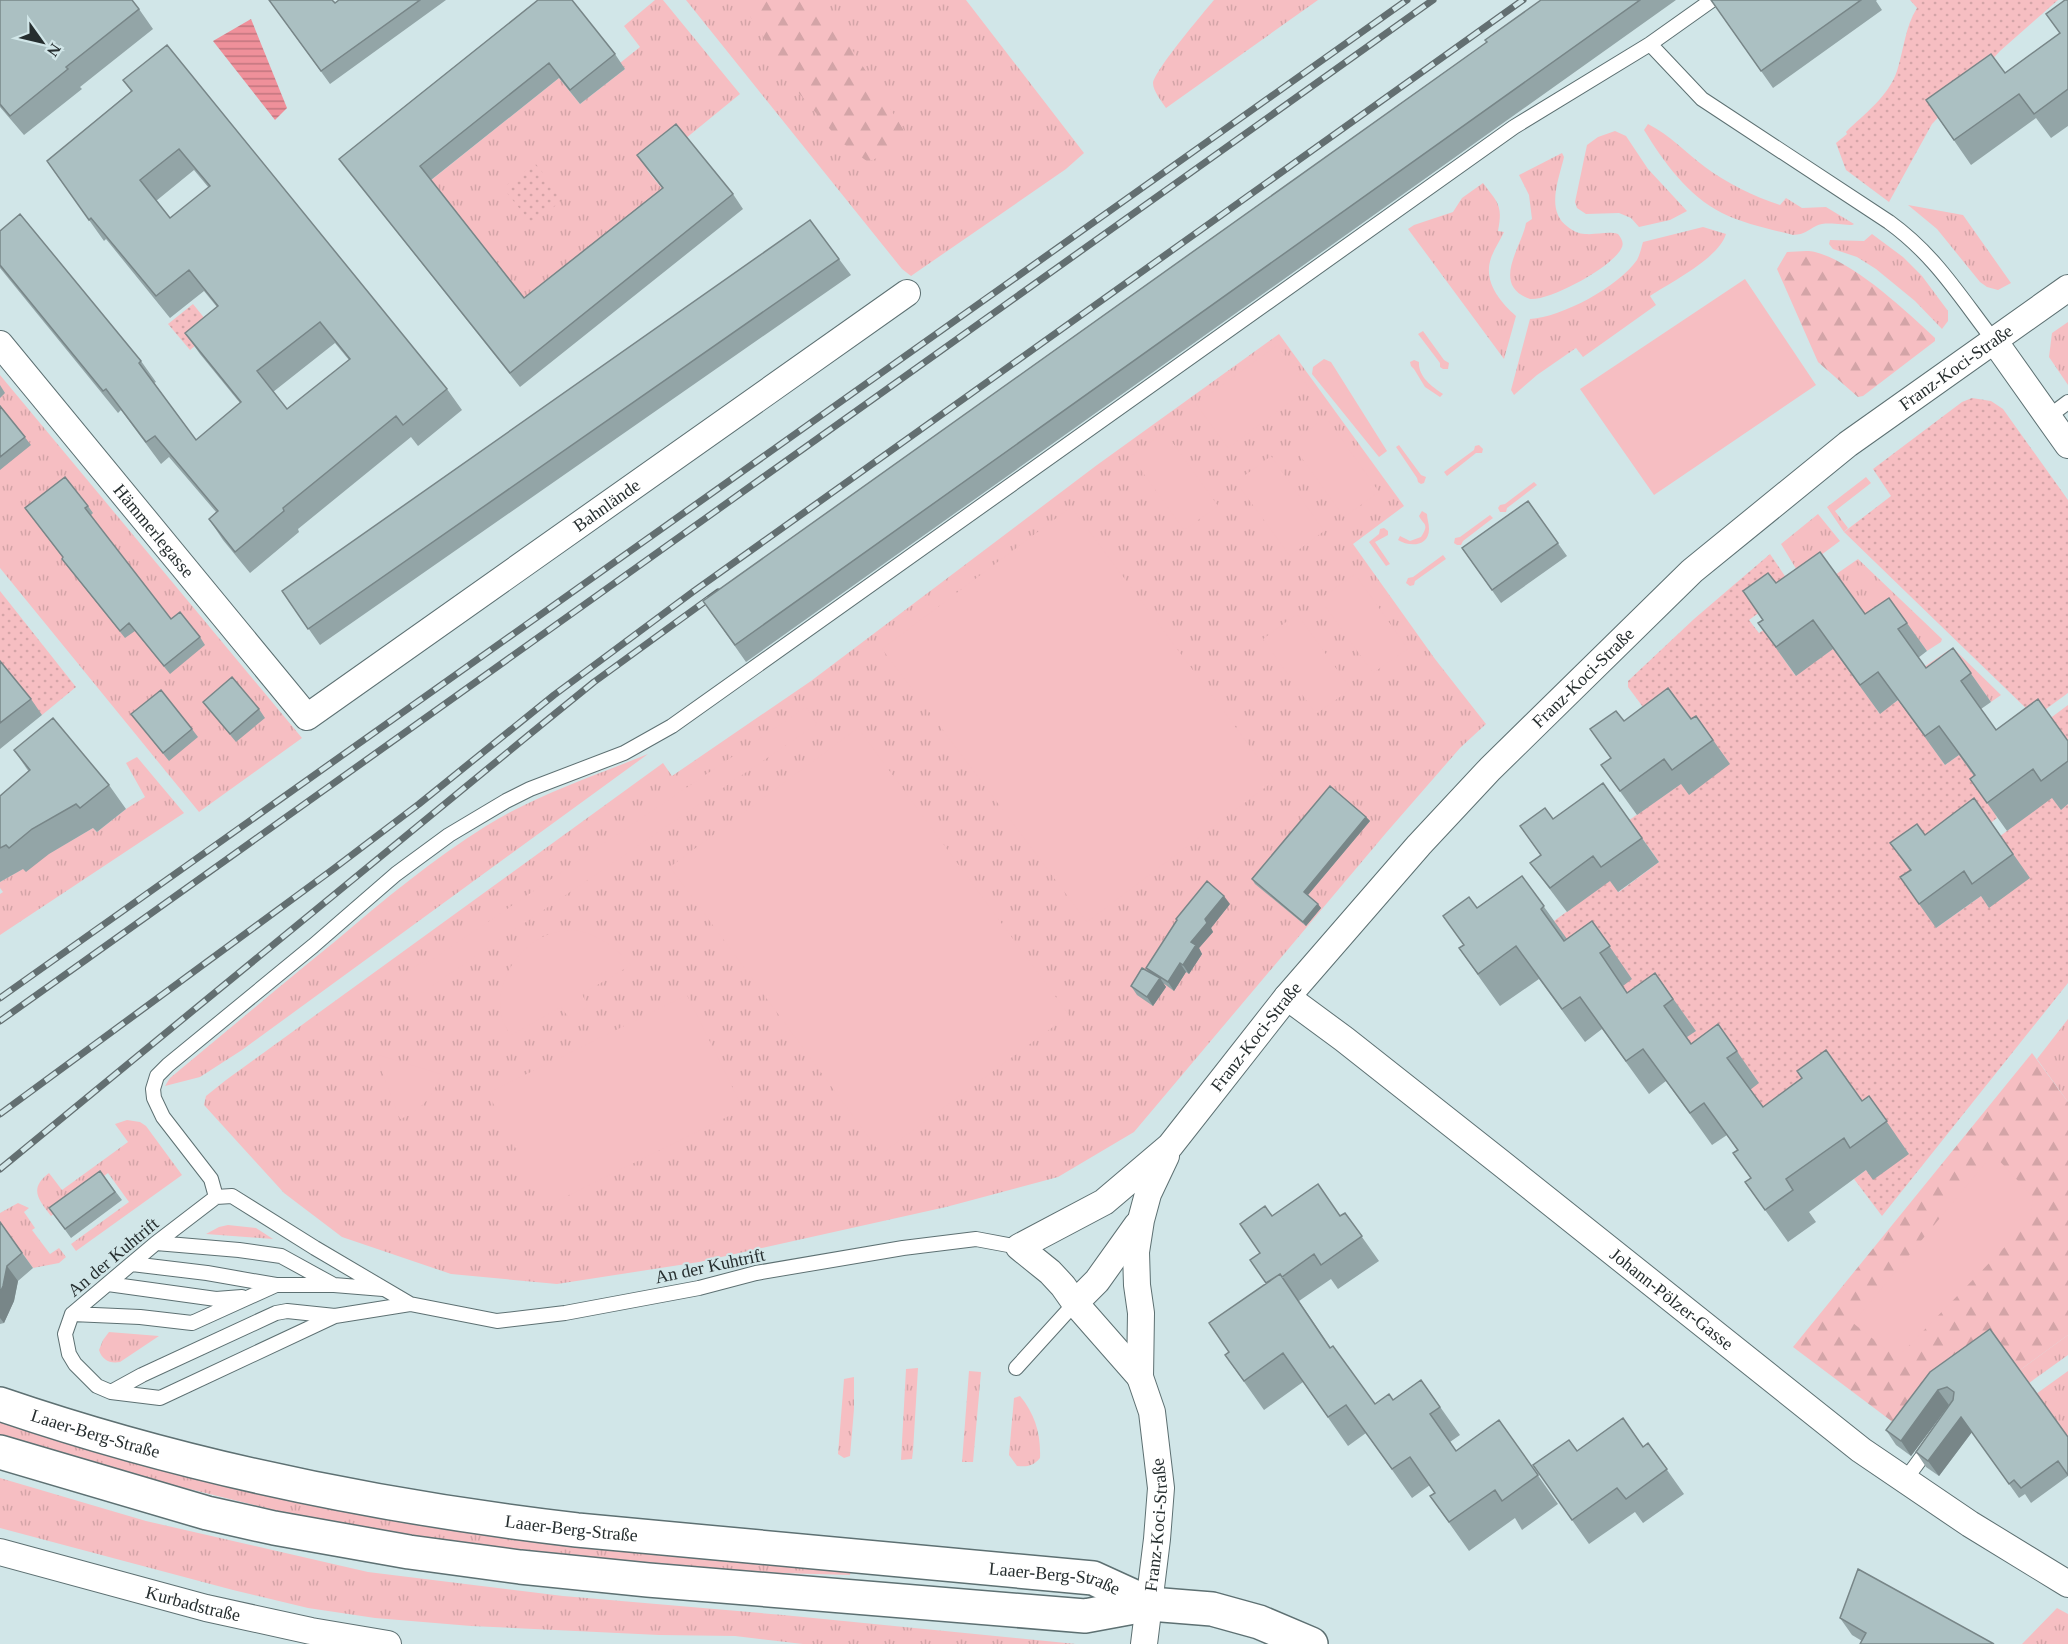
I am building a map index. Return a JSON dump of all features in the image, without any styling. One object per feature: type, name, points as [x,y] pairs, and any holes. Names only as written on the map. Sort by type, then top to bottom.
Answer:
[{"type":"main road","name":"Laaer-Berg-Straße","points":[[0,1404],[67,1427],[160,1454],[295,1485],[414,1508],[577,1530],[1094,1578],[1150,1604]]},
{"type":"main road","name":"Laaer-Berg-Straße","points":[[0,1452],[207,1512],[274,1528],[466,1560],[648,1580],[1085,1616],[1150,1604],[1212,1609],[1259,1622],[1311,1644]]},
{"type":"street","name":"Franz-Koci-Straße","points":[[1140,1377],[1075,1303],[1064,1286],[1019,1247],[1104,1202],[1170,1146],[1287,997],[1419,845],[1490,769],[1692,570],[1848,444],[1995,342],[2068,288]]},
{"type":"street","name":"Bahnlände","points":[[307,717],[907,293]]},
{"type":"street","points":[[1995,342],[2058,409],[2068,445]]},
{"type":"street","name":"Hämmerlegasse","points":[[0,344],[307,717]]},
{"type":"street","name":"Johann-Pölzer-Gasse","points":[[1287,997],[1344,1039],[1839,1433],[1970,1524],[2068,1584]]},
{"type":"street","name":"Franz-Koci-Straße","points":[[1150,1604],[1161,1488],[1152,1412],[1140,1377],[1141,1313],[1136,1252],[1148,1194],[1170,1146]]},
{"type":"street","name":"Franz-Koci-Straße","points":[[1075,1303],[1097,1281],[1141,1220]]},
{"type":"street","name":"Kurbadstraße","points":[[0,1552],[206,1608],[310,1631],[388,1644]]},
{"type":"street","points":[[1144,1644],[1150,1604]]},
{"type":"lane","points":[[216,1197],[211,1179],[158,1109],[153,1089],[157,1076],[396,874],[449,835],[506,801],[530,789],[624,753],[679,721],[1504,134],[1650,44],[1712,0]]},
{"type":"lane","points":[[1650,44],[1702,99],[1889,222],[1917,244],[1941,269],[1995,342]]},
{"type":"lane","name":"An der Kuhtrift","points":[[410,1304],[232,1196],[216,1197],[156,1243],[72,1314],[65,1334],[69,1354],[75,1364],[97,1386],[111,1392],[160,1398],[335,1316],[410,1304],[497,1321],[565,1313],[699,1288],[756,1273],[903,1248],[976,1239],[1019,1247]]},
{"type":"lane","points":[[156,1243],[281,1256],[334,1285]]},
{"type":"lane","points":[[132,1264],[207,1273],[276,1285],[334,1285],[387,1289]]},
{"type":"lane","points":[[108,1284],[216,1299],[252,1297]]},
{"type":"lane","points":[[72,1314],[140,1317],[192,1323],[276,1285]]},
{"type":"lane","points":[[1016,1368],[1075,1303]]},
{"type":"lane","points":[[111,1392],[142,1375],[276,1313],[287,1311],[335,1316]]},
{"type":"lane","points":[[1905,1480],[1935,1438]]},
{"type":"green space","points":[[655,0],[663,0],[740,94],[647,170],[673,202],[535,313],[430,181],[559,78],[580,104],[625,69],[620,63],[640,47],[624,26]]},
{"type":"green space","points":[[686,0],[966,0],[1084,153],[1066,169],[911,276],[902,269]]},
{"type":"green space","points":[[739,0],[813,0],[835,23],[909,138],[890,152],[868,162],[841,142],[791,84]]},
{"type":"green space","points":[[1214,0],[1318,0],[1166,108],[1153,86],[1156,76]]},
{"type":"green space","points":[[1910,0],[2058,0],[2000,51],[1932,124],[1889,202],[1846,170],[1836,143],[1875,104],[1893,80],[1907,30],[1917,8]]},
{"type":"green space","points":[[1648,124],[1670,138],[1714,173],[1741,189],[1780,205],[1786,198],[1802,208],[1826,207],[1854,224],[1824,224],[1793,235],[1730,217],[1698,197],[1677,177],[1644,130]]},
{"type":"green space","points":[[1615,131],[1626,136],[1648,169],[1687,211],[1670,220],[1639,227],[1631,218],[1619,213],[1586,214],[1577,208],[1575,202],[1587,145],[1598,137]]},
{"type":"green space","points":[[1562,153],[1564,157],[1555,204],[1561,220],[1576,232],[1618,234],[1623,245],[1617,255],[1581,281],[1552,294],[1530,299],[1518,293],[1512,285],[1510,275],[1526,223],[1532,219],[1529,195],[1519,175]]},
{"type":"green space","points":[[535,163],[564,199],[532,224],[503,188]]},
{"type":"green space","points":[[1483,183],[1498,205],[1500,215],[1498,231],[1504,232],[1491,258],[1489,275],[1494,290],[1516,316],[1504,359],[1408,229],[1453,212],[1462,198]]},
{"type":"green space","points":[[1908,205],[1963,215],[2011,283],[1998,290],[1980,282],[1937,229]]},
{"type":"green space","points":[[1703,227],[1726,234],[1714,252],[1704,261],[1650,296],[1656,305],[1583,357],[1576,348],[1537,375],[1514,395],[1511,390],[1530,319],[1558,313],[1603,290],[1637,260],[1643,242]]},
{"type":"green space","points":[[1872,234],[1903,257],[1922,276],[1948,311],[1948,321],[1942,329],[1915,301],[1876,269],[1857,257],[1833,249],[1829,244],[1830,240],[1864,241]]},
{"type":"green space","points":[[1787,252],[1815,252],[1846,266],[1894,301],[1935,338],[1935,341],[1863,396],[1858,397],[1818,362],[1777,269]]},
{"type":"green space","points":[[1745,279],[1816,385],[1654,495],[1580,389]]},
{"type":"green space","points":[[193,304],[214,330],[190,350],[168,324]]},
{"type":"green space","points":[[2068,322],[2068,385],[2049,357],[2052,333]]},
{"type":"green space","points":[[1423,331],[1444,360],[1449,363],[1448,369],[1440,367],[1440,363],[1418,334]]},
{"type":"green space","points":[[1279,334],[1404,506],[1353,544],[1435,659],[1486,724],[1460,748],[1386,833],[1134,1132],[1058,1177],[946,1207],[699,1262],[557,1284],[451,1274],[342,1237],[284,1193],[204,1105],[206,1096],[226,1080],[663,763],[672,776],[811,681],[1097,465]]},
{"type":"green space","points":[[1277,345],[1309,388],[1228,448],[1196,404]]},
{"type":"green space","points":[[1324,359],[1331,362],[1387,451],[1379,457],[1312,374],[1313,367]]},
{"type":"green space","points":[[1414,360],[1419,362],[1419,367],[1426,380],[1443,394],[1440,397],[1425,387],[1411,366],[1410,362]]},
{"type":"green space","points":[[0,375],[302,738],[199,812],[0,568]]},
{"type":"green space","points":[[1972,398],[1991,401],[2003,409],[2068,500],[2068,693],[2035,717],[1844,532],[1891,496],[1873,469],[1962,402]]},
{"type":"green space","points":[[1326,417],[1379,492],[1344,517],[1291,443]]},
{"type":"green space","points":[[1165,432],[1218,506],[1184,530],[1131,456]]},
{"type":"green space","points":[[1399,445],[1421,475],[1426,477],[1424,483],[1418,482],[1396,447]]},
{"type":"green space","points":[[1479,445],[1483,449],[1482,453],[1476,453],[1447,476],[1444,472]]},
{"type":"green space","points":[[1271,456],[1324,531],[1290,556],[1236,482]]},
{"type":"green space","points":[[1866,477],[1871,483],[1835,511],[1848,528],[1844,532],[1827,507]]},
{"type":"green space","points":[[1534,482],[1537,485],[1507,508],[1506,512],[1500,512],[1498,508],[1500,505],[1505,504]]},
{"type":"green space","points":[[1071,507],[1275,780],[1087,922],[882,649]]},
{"type":"green space","points":[[1422,511],[1427,514],[1429,525],[1426,539],[1418,544],[1407,544],[1398,540],[1400,536],[1410,541],[1421,537],[1425,527],[1419,516]]},
{"type":"green space","points":[[1818,514],[1840,541],[1798,572],[1781,544]]},
{"type":"green space","points":[[1490,515],[1493,518],[1461,545],[1454,543],[1455,538],[1460,537]]},
{"type":"green space","points":[[1384,528],[1388,531],[1388,535],[1375,542],[1390,564],[1386,566],[1369,542],[1379,534],[1380,529]]},
{"type":"green space","points":[[1770,554],[1793,588],[1749,620],[1759,633],[1768,627],[1779,652],[1795,675],[1837,646],[1879,713],[1900,699],[1945,765],[1963,752],[1968,767],[1985,791],[1997,818],[1956,849],[1928,895],[1936,928],[1981,896],[1995,840],[2052,797],[2061,809],[2068,804],[2068,983],[1882,1216],[1854,1179],[1866,1170],[1909,1153],[1800,1128],[1712,1078],[1648,1026],[1564,941],[1554,921],[1610,880],[1619,892],[1659,862],[1642,838],[1625,823],[1680,782],[1689,794],[1661,731],[1628,687],[1628,681],[1694,619]]},
{"type":"green space","points":[[1443,555],[1446,559],[1415,581],[1414,585],[1410,586],[1406,583],[1408,578],[1413,577]]},
{"type":"green space","points":[[1858,559],[1942,639],[1941,642],[1927,651],[1909,627],[1881,646],[1812,591]]},
{"type":"green space","points":[[1355,574],[1408,649],[1373,673],[1320,599]]},
{"type":"green space","points":[[0,591],[76,687],[42,715],[0,663]]},
{"type":"green space","points":[[1297,614],[1351,689],[1316,714],[1263,639]]},
{"type":"green space","points":[[1954,649],[2001,695],[1991,702],[1973,677],[1944,698],[1924,667]]},
{"type":"green space","points":[[2068,705],[2068,742],[2025,737]]},
{"type":"green space","points":[[806,707],[817,724],[410,1001],[396,980],[422,962],[424,965]]},
{"type":"green space","points":[[858,728],[1069,1015],[881,1154],[670,867]]},
{"type":"green space","points":[[648,754],[242,1050],[200,1077],[165,1086],[170,1078],[374,909],[466,839],[525,805]]},
{"type":"green space","points":[[137,757],[184,813],[0,935],[0,894],[3,892],[0,882],[93,828],[97,832],[145,797],[126,763]]},
{"type":"green space","points":[[576,930],[606,943],[631,965],[582,994],[588,1007],[569,1018],[561,1007],[510,1036],[502,1019],[500,1006],[501,992],[511,967],[519,955],[540,938],[556,932]]},
{"type":"green space","points":[[687,995],[743,1109],[545,1207],[488,1093]]},
{"type":"green space","points":[[2068,1019],[2068,1102],[2037,1059]]},
{"type":"green space","points":[[2032,1053],[2068,1102],[2068,1335],[2020,1370],[2001,1344],[1906,1432],[1793,1347]]},
{"type":"green space","points":[[375,1054],[441,1074],[430,1095],[408,1116],[400,1119]]},
{"type":"green space","points":[[127,1120],[140,1122],[146,1126],[182,1175],[76,1251],[71,1244],[129,1202],[108,1173],[51,1216],[40,1200],[37,1189],[49,1173],[62,1190],[128,1142],[115,1124]]},
{"type":"green space","points":[[1993,1154],[2033,1197],[2030,1221],[1897,1358],[1853,1323]]},
{"type":"green space","points":[[18,1203],[29,1208],[24,1212],[35,1228],[32,1230],[50,1254],[59,1248],[66,1257],[59,1263],[33,1268],[0,1223],[0,1213]]},
{"type":"green space","points":[[228,1225],[256,1228],[273,1239],[206,1234]]},
{"type":"green space","points":[[109,1332],[159,1336],[120,1362],[113,1362],[104,1359],[99,1350]]},
{"type":"green space","points":[[2068,1335],[2068,1355],[2029,1383],[2020,1370]]},
{"type":"green space","points":[[918,1368],[912,1459],[901,1460],[906,1369]]},
{"type":"green space","points":[[969,1371],[981,1372],[973,1462],[962,1462]]},
{"type":"green space","points":[[2068,1371],[2068,1453],[2036,1394]]},
{"type":"green space","points":[[854,1377],[850,1456],[844,1458],[838,1454],[844,1379]]},
{"type":"green space","points":[[1020,1396],[1033,1417],[1040,1449],[1040,1458],[1033,1464],[1024,1466],[1017,1466],[1009,1455],[1014,1398]]},
{"type":"green space","points":[[0,1421],[117,1457],[851,1569],[850,1575],[749,1572],[544,1553],[437,1540],[294,1515],[145,1478],[0,1435]]},
{"type":"green space","points":[[0,1478],[146,1521],[368,1572],[563,1596],[1076,1644],[803,1644],[735,1636],[659,1635],[471,1626],[375,1618],[308,1608],[0,1528]]},
{"type":"green space","points":[[2057,1608],[2068,1614],[2068,1644],[2022,1644]]},
{"type":"shaded area","points":[[251,19],[287,108],[275,120],[213,41]]},
{"type":"building","points":[[0,0],[132,0],[139,9],[66,67],[68,69],[10,116],[0,104]]},
{"type":"building","points":[[269,0],[332,0],[335,3],[339,0],[420,0],[321,71]]},
{"type":"building","points":[[538,0],[572,0],[615,54],[570,90],[549,63],[420,166],[524,298],[663,188],[637,155],[676,124],[733,194],[510,373],[339,159]]},
{"type":"building","points":[[1541,0],[1640,0],[735,645],[703,601],[1487,42],[1485,40]]},
{"type":"building","points":[[1711,0],[1861,0],[1761,71]]},
{"type":"building","points":[[2068,0],[2068,89],[2034,114],[2019,94],[1954,140],[1926,100],[1991,54],[2005,73],[2060,33],[2046,14]]},
{"type":"building","points":[[167,45],[447,389],[403,425],[396,416],[283,508],[284,511],[235,552],[209,519],[218,511],[155,436],[146,442],[106,389],[103,391],[0,265],[0,231],[20,214],[141,361],[139,363],[196,440],[241,402],[185,333],[218,306],[189,270],[156,296],[91,218],[89,220],[47,161],[132,91],[123,80]],"holes":[[[179,149],[210,186],[170,218],[140,180]],[[320,322],[350,359],[287,409],[257,371]]]},
{"type":"building","points":[[810,220],[839,259],[308,629],[282,591]]},
{"type":"building","points":[[0,406],[25,437],[0,457]]},
{"type":"building","points":[[65,477],[88,506],[85,508],[171,619],[180,612],[200,637],[164,666],[129,623],[120,631],[62,559],[63,557],[25,508]]},
{"type":"building","points":[[1528,501],[1558,543],[1492,590],[1462,548]]},
{"type":"building","points":[[1820,552],[1865,614],[1889,598],[1907,623],[1898,629],[1926,668],[1953,648],[1971,673],[1961,681],[1996,730],[2038,699],[2068,741],[2068,761],[2041,781],[2033,769],[1987,803],[1970,779],[1975,775],[1939,726],[1925,736],[1878,672],[1860,685],[1813,620],[1776,647],[1758,623],[1763,620],[1743,591],[1768,573],[1776,583]]},
{"type":"building","points":[[0,661],[31,699],[0,723]]},
{"type":"building","points":[[232,677],[259,709],[230,734],[203,702]]},
{"type":"building","points":[[1668,688],[1691,719],[1696,716],[1713,740],[1672,770],[1664,759],[1620,791],[1601,765],[1611,758],[1590,729],[1616,711],[1624,721]]},
{"type":"building","points":[[161,690],[192,729],[163,753],[131,714]]},
{"type":"building","points":[[53,718],[109,785],[80,808],[76,804],[32,829],[9,848],[6,845],[0,848],[0,796],[30,770],[14,750]]},
{"type":"building","points":[[1603,783],[1642,838],[1601,867],[1593,856],[1550,888],[1530,863],[1541,855],[1520,826],[1545,808],[1553,819]]},
{"type":"building","points":[[1330,786],[1366,817],[1304,892],[1318,904],[1303,922],[1252,879]]},
{"type":"building","points":[[1974,798],[2013,854],[1972,884],[1964,871],[1919,904],[1900,877],[1911,870],[1890,843],[1917,824],[1925,835]]},
{"type":"building","points":[[1522,876],[1544,906],[1541,909],[1564,941],[1592,921],[1610,946],[1600,953],[1627,993],[1655,973],[1673,999],[1664,1006],[1691,1044],[1718,1024],[1737,1051],[1727,1058],[1763,1107],[1802,1078],[1797,1071],[1826,1050],[1862,1101],[1869,1096],[1887,1121],[1850,1148],[1844,1138],[1786,1179],[1793,1190],[1765,1210],[1745,1182],[1751,1178],[1733,1153],[1738,1150],[1704,1103],[1690,1113],[1643,1049],[1626,1061],[1580,997],[1562,1009],[1516,946],[1478,974],[1459,948],[1464,945],[1443,916],[1469,897],[1477,908]]},
{"type":"building","points":[[1207,881],[1224,896],[1205,919],[1207,923],[1191,942],[1196,945],[1183,965],[1180,963],[1168,982],[1146,968],[1176,919]]},
{"type":"building","points":[[1142,968],[1160,978],[1147,997],[1131,986]]},
{"type":"building","points":[[100,1171],[115,1192],[65,1229],[49,1208]]},
{"type":"building","points":[[1318,1184],[1340,1216],[1345,1213],[1362,1236],[1321,1265],[1314,1254],[1282,1277],[1280,1274],[1266,1283],[1250,1260],[1260,1253],[1240,1224],[1265,1206],[1272,1216]]},
{"type":"building","points":[[0,1222],[22,1253],[7,1266],[0,1293]]},
{"type":"building","points":[[1280,1274],[1330,1348],[1333,1346],[1375,1404],[1389,1394],[1393,1400],[1421,1380],[1440,1407],[1430,1414],[1456,1451],[1499,1420],[1538,1475],[1502,1501],[1495,1490],[1449,1522],[1430,1496],[1435,1493],[1410,1457],[1392,1469],[1346,1405],[1328,1417],[1283,1353],[1244,1381],[1225,1355],[1229,1352],[1209,1323]]},
{"type":"building","points":[[1990,1329],[2068,1437],[2068,1475],[2058,1461],[2021,1488],[2014,1480],[2009,1484],[1961,1417],[1928,1461],[1916,1452],[1953,1400],[1954,1392],[1947,1387],[1938,1390],[1901,1441],[1886,1430],[1930,1372]]},
{"type":"building","points":[[1623,1418],[1643,1447],[1648,1443],[1667,1469],[1626,1499],[1617,1488],[1572,1520],[1533,1465],[1569,1440],[1577,1451]]},
{"type":"building","points":[[1858,1569],[1994,1644],[1860,1644],[1866,1633],[1840,1618]]},
{"type":"railway","points":[[0,998],[1407,0]]},
{"type":"railway","points":[[0,1021],[1433,0]]},
{"type":"railway","points":[[0,1114],[332,870],[419,804],[554,695],[694,591],[1523,0]]},
{"type":"railway","points":[[0,1169],[594,682],[718,592]]}]
